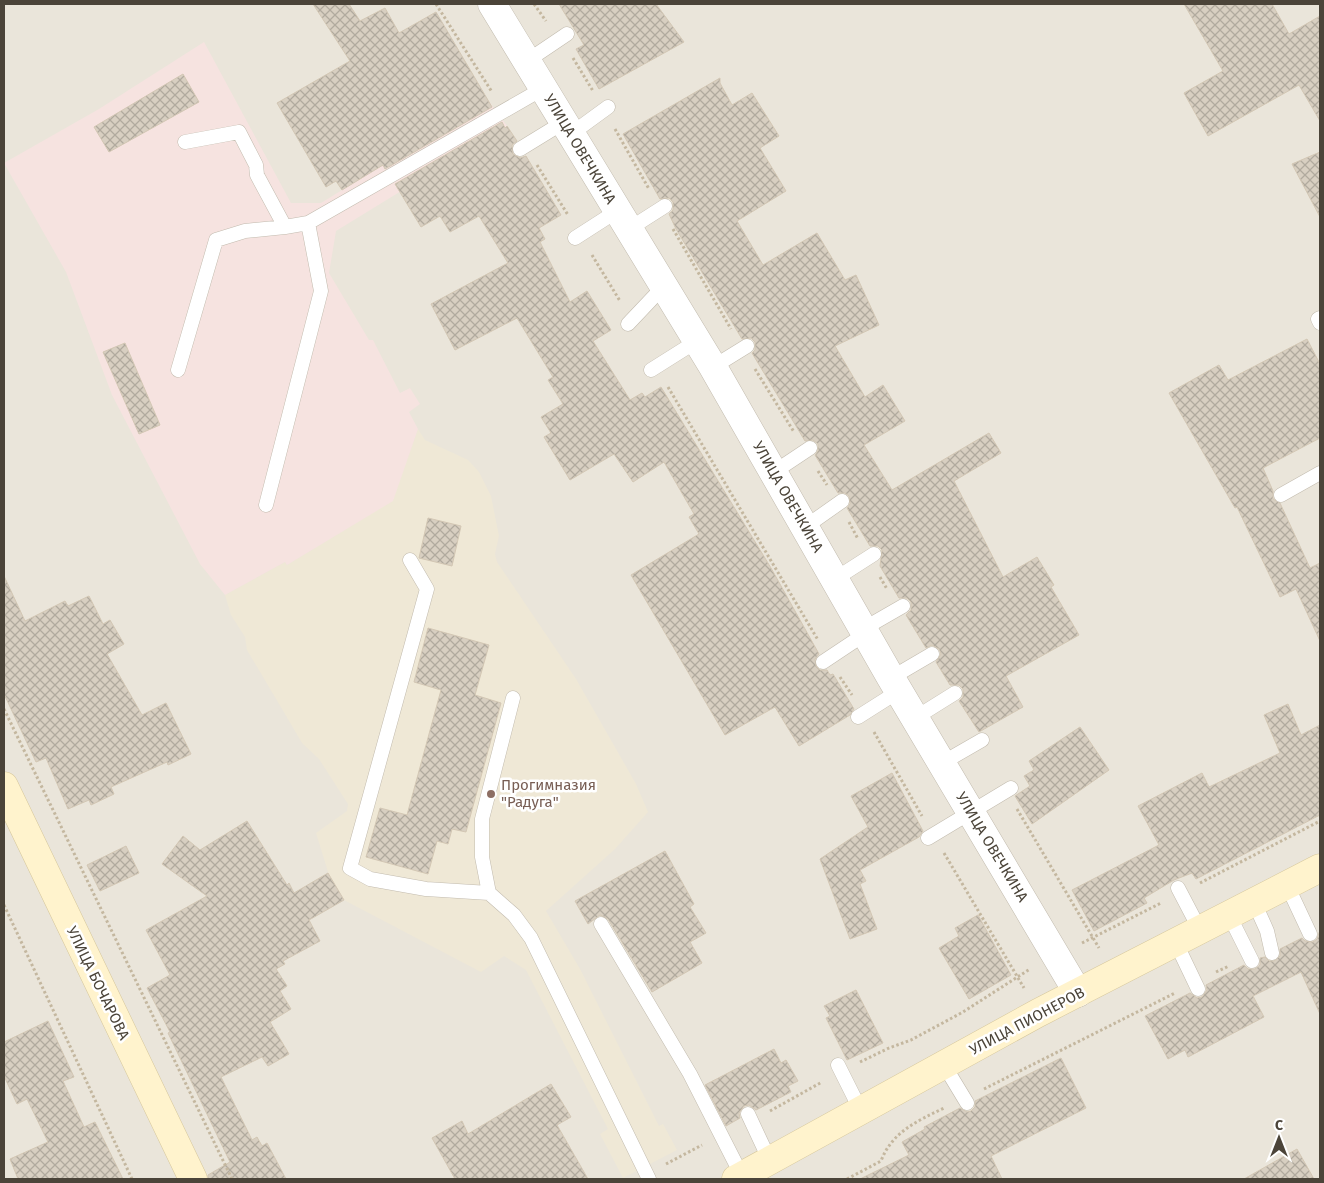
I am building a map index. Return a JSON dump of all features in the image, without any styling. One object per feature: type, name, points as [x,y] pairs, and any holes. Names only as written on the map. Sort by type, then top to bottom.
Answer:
[{"type":"street","name":"УЛИЦА ОВЕЧКИНА","points":[[492,4],[713,367],[864,631],[1078,993]]},
{"type":"street","name":"УЛИЦА БОЧАРОВА","points":[[4,786],[186,1177]]},
{"type":"street","name":"УЛИЦА ПИОНЕРОВ","points":[[739,1178],[1038,1014],[1320,868]]},
{"type":"lane","points":[[527,60],[567,34]]},
{"type":"lane","points":[[178,370],[216,240],[245,231],[308,223],[544,88]]},
{"type":"lane","points":[[522,148],[568,128],[608,107]]},
{"type":"lane","points":[[185,142],[239,132],[256,165],[257,175],[285,227]]},
{"type":"lane","points":[[577,236],[665,206]]},
{"type":"lane","points":[[266,505],[321,291],[308,223]]},
{"type":"lane","points":[[629,322],[663,287]]},
{"type":"lane","points":[[1320,318],[1318,319],[1320,323]]},
{"type":"lane","points":[[654,369],[697,341]]},
{"type":"lane","points":[[713,367],[747,346]]},
{"type":"lane","points":[[774,472],[810,448]]},
{"type":"lane","points":[[1281,495],[1320,473]]},
{"type":"lane","points":[[806,527],[842,501]]},
{"type":"lane","points":[[834,579],[874,554]]},
{"type":"lane","points":[[410,560],[427,589],[350,868],[370,878],[426,889],[489,893]]},
{"type":"lane","points":[[826,660],[864,631],[903,606]]},
{"type":"lane","points":[[861,715],[932,654]]},
{"type":"lane","points":[[915,718],[955,693]]},
{"type":"lane","points":[[513,698],[482,819],[482,857],[489,893],[514,915],[530,938],[648,1177]]},
{"type":"lane","points":[[942,763],[982,740]]},
{"type":"lane","points":[[930,837],[1010,788]]},
{"type":"lane","points":[[1287,885],[1310,934]]},
{"type":"lane","points":[[1179,891],[1200,930]]},
{"type":"lane","points":[[1254,902],[1267,931],[1272,953]]},
{"type":"lane","points":[[1229,915],[1251,958]]},
{"type":"lane","points":[[601,924],[690,1074],[722,1135],[739,1178]]},
{"type":"lane","points":[[1176,943],[1197,986]]},
{"type":"lane","points":[[944,1065],[965,1101]]},
{"type":"lane","points":[[840,1068],[861,1111]]},
{"type":"lane","points":[[750,1118],[770,1161]]},
{"type":"path","points":[[436,4],[503,110]]},
{"type":"path","points":[[522,148],[629,322]]},
{"type":"path","points":[[654,369],[826,660],[861,715],[930,837],[1018,976],[1038,1014]]},
{"type":"path","points":[[4,709],[232,1179]]},
{"type":"path","points":[[750,1118],[840,1068],[911,1040],[963,1012],[1056,954],[1320,821]]},
{"type":"path","points":[[4,905],[132,1179]]},
{"type":"path","points":[[847,1179],[881,1161],[886,1148],[907,1126],[965,1101],[1251,958]]},
{"type":"path","points":[[648,1177],[722,1135]]},
{"type":"shaded area","points":[[4,4],[1320,4],[1320,1179],[4,1179]]},
{"type":"shaded area","points":[[204,42],[291,203],[321,203],[488,100],[507,126],[336,231],[329,273],[369,340],[373,340],[400,393],[410,388],[420,404],[409,412],[418,429],[393,501],[287,565],[285,562],[225,595],[200,564],[112,395],[66,272],[4,163],[99,109]]},
{"type":"shaded area","name":"Прогимназия \"Радуга\"","points":[[418,429],[425,440],[468,460],[479,472],[491,496],[499,536],[495,554],[497,562],[576,679],[636,784],[648,812],[615,849],[546,911],[580,969],[659,1126],[663,1124],[677,1150],[623,1178],[600,1134],[608,1129],[526,970],[504,956],[481,972],[344,900],[329,875],[316,833],[347,811],[348,804],[319,759],[302,743],[247,650],[245,637],[231,615],[225,595],[285,562],[287,565],[392,501]]},
{"type":"building","points":[[313,4],[349,4],[360,21],[385,8],[399,33],[436,12],[492,107],[385,169],[383,165],[342,190],[336,181],[326,187],[277,103],[350,61]]},
{"type":"building","points":[[559,4],[656,4],[684,42],[599,89],[576,49],[584,45]]},
{"type":"building","points":[[1184,4],[1272,4],[1289,34],[1320,16],[1320,121],[1299,85],[1208,136],[1184,93],[1223,71]]},
{"type":"building","points":[[183,74],[199,102],[109,152],[94,127]]},
{"type":"building","points":[[720,78],[720,83],[732,105],[752,93],[779,136],[760,148],[786,191],[737,221],[763,265],[817,233],[845,280],[856,275],[879,325],[835,346],[865,397],[883,385],[905,421],[864,445],[892,490],[989,433],[1001,453],[954,481],[1003,577],[1037,557],[1054,585],[1051,587],[1079,635],[1006,676],[1023,707],[979,732],[959,701],[963,697],[963,689],[959,685],[950,685],[936,662],[941,654],[939,649],[932,645],[926,648],[906,615],[911,610],[911,602],[907,598],[899,598],[880,566],[882,550],[878,546],[870,546],[847,508],[850,504],[849,496],[845,493],[838,493],[815,455],[818,451],[818,444],[813,440],[805,441],[752,353],[755,350],[755,342],[751,338],[742,339],[676,229],[669,214],[673,210],[673,202],[669,198],[660,199],[623,134]]},
{"type":"building","points":[[502,122],[517,141],[512,145],[513,154],[520,158],[526,156],[561,215],[539,228],[545,239],[540,242],[570,302],[587,291],[611,330],[593,341],[630,400],[642,393],[645,397],[661,387],[771,568],[819,654],[815,659],[816,666],[820,670],[827,670],[830,675],[833,674],[854,709],[850,715],[799,746],[775,707],[725,735],[631,575],[699,534],[689,517],[694,514],[664,462],[633,482],[614,454],[570,480],[544,437],[551,433],[541,417],[563,404],[548,380],[553,377],[517,318],[455,350],[431,304],[508,263],[479,216],[450,232],[440,216],[421,227],[395,184]]},
{"type":"building","points":[[1320,152],[1320,217],[1292,164]]},
{"type":"building","points":[[1307,339],[1320,364],[1320,438],[1263,468],[1273,491],[1273,499],[1280,503],[1310,568],[1320,563],[1320,641],[1296,589],[1280,597],[1237,507],[1235,508],[1169,393],[1219,365],[1228,380]]},
{"type":"building","points":[[125,343],[160,425],[139,434],[103,352]]},
{"type":"building","points":[[428,518],[461,526],[452,566],[419,558]]},
{"type":"building","points":[[4,576],[25,621],[65,601],[68,606],[89,596],[103,624],[110,620],[124,644],[107,654],[142,715],[166,703],[191,754],[168,765],[167,762],[111,787],[114,794],[91,805],[89,800],[68,809],[46,758],[36,762],[4,694]]},
{"type":"building","points":[[428,628],[489,645],[475,695],[501,703],[466,832],[452,829],[448,844],[437,841],[428,874],[366,857],[380,808],[407,815],[441,690],[414,682]]},
{"type":"building","points":[[1288,704],[1301,735],[1320,725],[1320,815],[1196,879],[1192,873],[1174,880],[1144,898],[1147,903],[1094,931],[1072,890],[1159,845],[1138,806],[1202,773],[1209,787],[1280,753],[1264,715]]},
{"type":"building","points":[[1080,727],[1109,770],[1032,824],[1015,796],[1030,786],[1024,776],[1034,770],[1029,761]]},
{"type":"building","points":[[892,773],[923,831],[919,837],[860,870],[866,881],[860,884],[877,929],[850,939],[820,859],[868,827],[851,796]]},
{"type":"building","points":[[247,821],[294,893],[328,873],[344,900],[309,920],[320,941],[283,961],[285,964],[276,969],[287,986],[280,991],[291,1009],[270,1022],[289,1054],[268,1066],[262,1057],[221,1077],[252,1140],[257,1137],[262,1146],[267,1143],[286,1179],[208,1179],[208,1175],[230,1162],[168,1033],[170,1032],[147,988],[170,975],[146,930],[207,896],[162,864],[183,836],[200,850]]},
{"type":"building","points":[[126,846],[139,873],[100,891],[87,865]]},
{"type":"building","points":[[665,851],[694,904],[690,907],[706,933],[690,942],[702,963],[652,992],[608,919],[600,915],[588,924],[575,901]]},
{"type":"building","points":[[978,915],[1011,975],[969,999],[939,948],[959,936],[955,928]]},
{"type":"building","points":[[1320,930],[1320,1014],[1301,972],[1253,996],[1264,1017],[1188,1057],[1185,1050],[1168,1059],[1145,1016],[1190,993],[1197,998],[1202,997],[1207,990],[1206,985],[1244,965],[1248,969],[1255,969],[1260,965],[1260,958],[1265,957],[1269,961],[1274,961],[1280,956],[1280,949],[1302,938],[1305,941],[1313,942],[1317,939]]},
{"type":"building","points":[[856,990],[883,1043],[847,1060],[826,1018],[830,1016],[824,1006]]},
{"type":"building","points":[[48,1021],[74,1077],[63,1081],[84,1127],[95,1122],[123,1179],[18,1179],[10,1159],[48,1142],[27,1099],[17,1104],[4,1076],[4,1042]]},
{"type":"building","points":[[774,1049],[781,1063],[786,1060],[798,1081],[788,1086],[791,1092],[756,1110],[749,1105],[744,1106],[739,1113],[740,1118],[726,1126],[705,1085]]},
{"type":"building","points":[[1061,1058],[1086,1108],[991,1156],[1002,1179],[860,1179],[909,1155],[902,1142],[925,1129],[924,1127],[960,1108],[967,1112],[971,1111],[975,1107],[975,1101]]},
{"type":"building","points":[[551,1084],[571,1117],[557,1125],[588,1179],[455,1179],[432,1138],[462,1121],[468,1134]]},
{"type":"building","points":[[1297,1149],[1314,1179],[1244,1179]]},
{"type":"place","name":"Прогимназия \"Радуга\"","points":[[491,794]]}]
